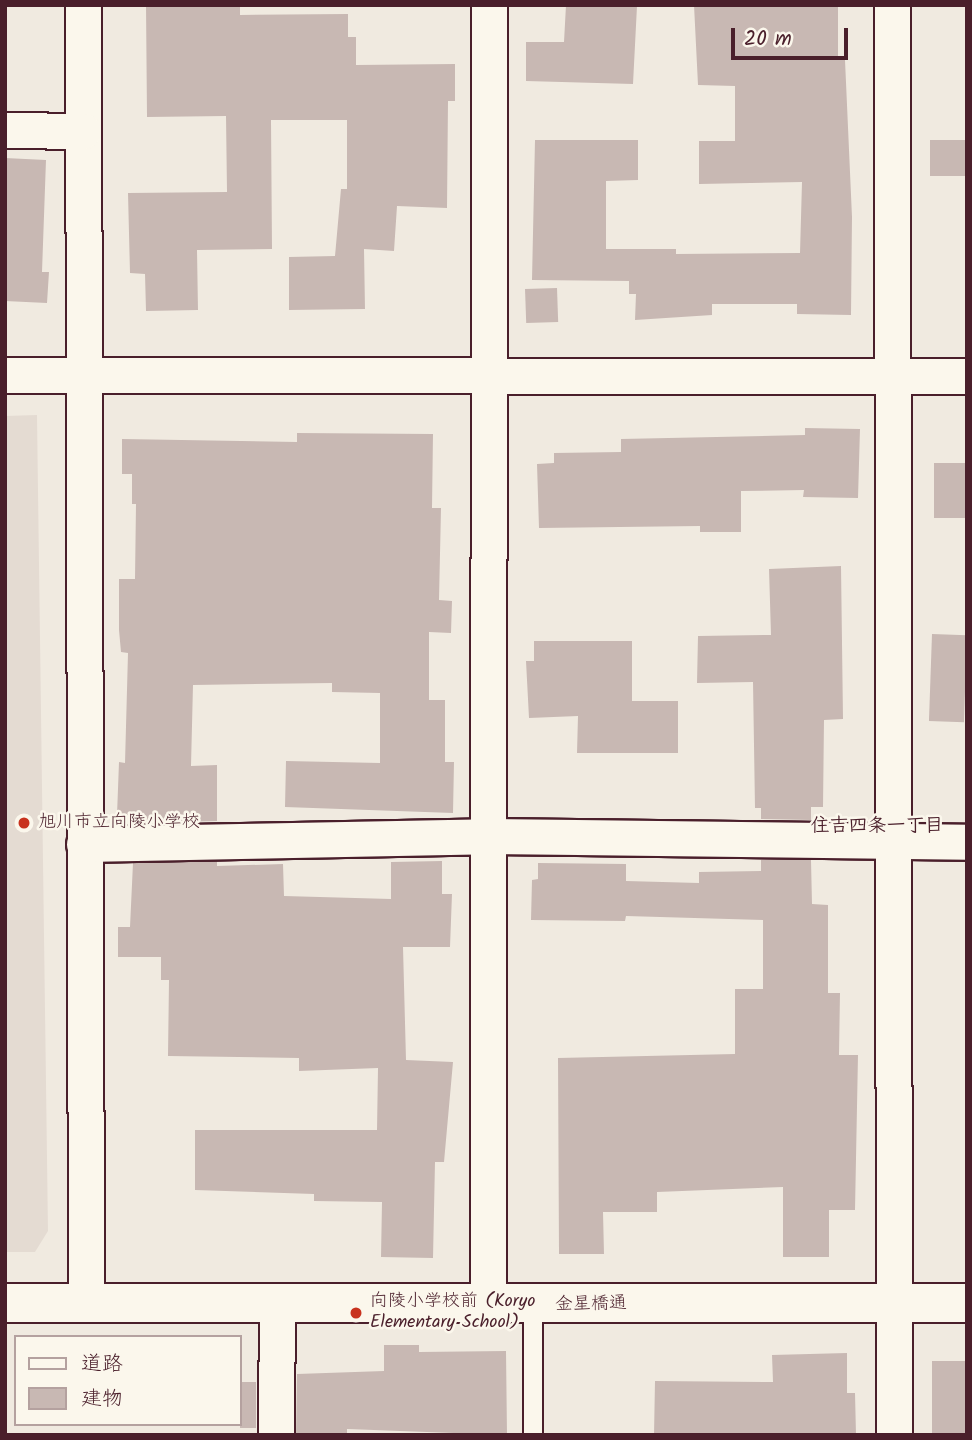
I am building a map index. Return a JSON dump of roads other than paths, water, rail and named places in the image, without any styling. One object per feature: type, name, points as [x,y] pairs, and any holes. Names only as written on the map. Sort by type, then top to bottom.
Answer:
[{"type":"street","points":[[83,5],[81,374],[86,1303]]},
{"type":"street","points":[[488,1305],[489,5]]},
{"type":"street","points":[[892,5],[894,1435]]},
{"type":"street","points":[[5,130],[83,131]]},
{"type":"street","points":[[5,375],[967,376]]},
{"type":"street","points":[[83,844],[488,836],[967,842]]},
{"type":"street","points":[[276,1435],[277,1302]]},
{"type":"street","name":"金星橋通","points":[[5,1303],[277,1302],[533,1306],[967,1303]]},
{"type":"lane","points":[[533,1306],[533,1435]]},
{"type":"place","name":"旭川市立向陵小学校","points":[[24,823]]},
{"type":"place","name":"向陵小学校前 (Koryo Elementary School)","points":[[356,1313]]},
{"type":"district","name":"住吉四条一丁目","points":[[877,827]]}]
